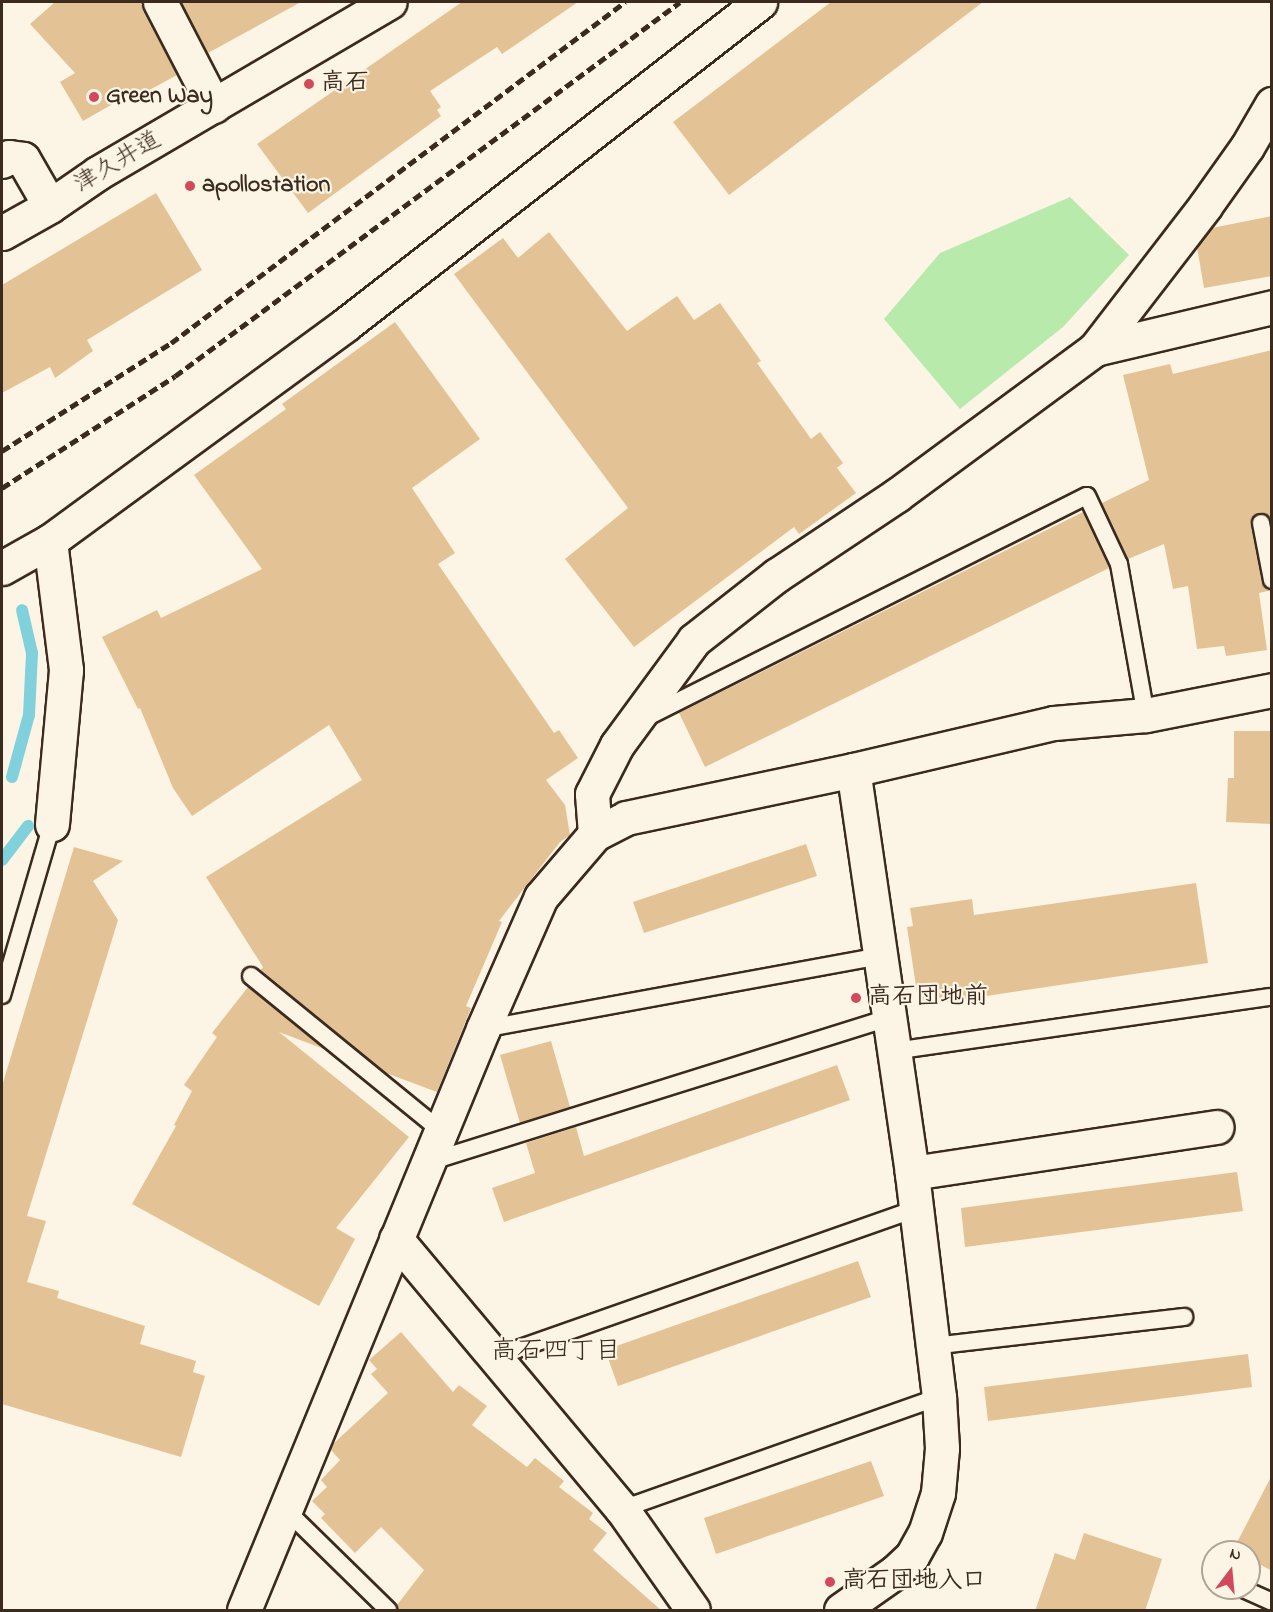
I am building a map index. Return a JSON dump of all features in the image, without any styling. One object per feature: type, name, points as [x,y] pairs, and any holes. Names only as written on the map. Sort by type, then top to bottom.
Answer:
[{"type":"street","points":[[160,2],[214,106]]},
{"type":"street","name":"津久井道","points":[[2,233],[50,206],[98,173],[390,2]]},
{"type":"street","points":[[2,568],[50,542],[345,325],[760,2]]},
{"type":"street","points":[[595,834],[592,794],[617,745],[694,640],[777,575],[897,495],[1095,349],[1205,206],[1246,147],[1272,104]]},
{"type":"street","points":[[2,161],[9,157],[23,159],[50,206]]},
{"type":"street","points":[[1095,349],[1272,307]]},
{"type":"street","points":[[50,542],[66,670],[52,824]]},
{"type":"street","points":[[244,1611],[483,1029],[541,897],[595,834],[626,818],[853,770],[1054,723],[1146,715],[1272,690]]},
{"type":"street","points":[[841,1611],[895,1572],[912,1556],[925,1533],[938,1493],[942,1448],[939,1397],[912,1173],[853,770]]},
{"type":"street","points":[[912,1173],[1217,1127]]},
{"type":"street","points":[[396,1239],[622,1509],[693,1611]]},
{"type":"lane","points":[[632,724],[1087,496],[1119,564],[1146,715]]},
{"type":"lane","points":[[1261,523],[1272,580]]},
{"type":"lane","points":[[2,995],[52,824]]},
{"type":"lane","points":[[483,1029],[881,956]]},
{"type":"lane","points":[[251,975],[442,1132]]},
{"type":"lane","points":[[894,1051],[1269,997]]},
{"type":"lane","points":[[429,1162],[889,1018]]},
{"type":"lane","points":[[495,1358],[916,1209]]},
{"type":"lane","points":[[933,1346],[1184,1317]]},
{"type":"lane","points":[[622,1509],[939,1397]]},
{"type":"lane","points":[[286,1510],[388,1611]]},
{"type":"green space","points":[[1070,197],[1129,255],[1063,327],[960,409],[884,319],[940,253]]},
{"type":"building","points":[[55,2],[141,2],[143,11],[177,75],[142,94],[139,89],[83,121],[60,82],[75,73],[30,24]]},
{"type":"building","points":[[181,2],[301,2],[208,53]]},
{"type":"building","points":[[462,2],[578,2],[502,54],[497,47],[430,91],[441,107],[437,110],[441,116],[308,213],[257,144]]},
{"type":"building","points":[[831,2],[983,2],[729,195],[673,122]]},
{"type":"building","points":[[156,193],[202,270],[87,340],[93,351],[55,378],[50,367],[2,393],[2,285]]},
{"type":"building","points":[[1272,216],[1272,276],[1204,288],[1197,247],[1212,228]]},
{"type":"building","points":[[549,232],[627,331],[677,296],[694,320],[720,303],[761,361],[757,363],[811,439],[820,432],[843,463],[837,468],[856,493],[799,534],[794,527],[634,647],[565,559],[628,508],[454,274],[503,238],[518,258]]},
{"type":"building","points":[[395,322],[480,439],[412,488],[455,553],[438,564],[554,733],[559,730],[578,758],[546,780],[565,805],[570,835],[560,842],[499,921],[502,922],[466,1006],[471,1008],[437,1092],[386,1073],[261,970],[263,967],[206,877],[362,780],[329,725],[192,816],[173,788],[140,708],[138,709],[102,637],[157,610],[161,618],[262,569],[194,475],[286,409],[282,404]]},
{"type":"building","points":[[1272,350],[1272,522],[1268,516],[1260,513],[1254,516],[1251,524],[1262,582],[1264,587],[1272,590],[1259,593],[1267,650],[1226,656],[1224,646],[1197,649],[1188,586],[1173,589],[1164,544],[1128,559],[1102,503],[1149,480],[1123,375],[1170,364],[1173,374]]},
{"type":"building","points":[[1083,512],[1109,568],[705,767],[679,713]]},
{"type":"building","points":[[1234,731],[1272,731],[1272,824],[1226,822],[1228,778],[1234,778]]},
{"type":"building","points":[[806,844],[817,876],[644,933],[633,902]]},
{"type":"building","points":[[74,847],[123,861],[93,881],[118,920],[27,1216],[46,1221],[27,1282],[59,1291],[57,1298],[145,1326],[140,1344],[196,1361],[193,1372],[205,1376],[181,1457],[2,1404],[2,1086]]},
{"type":"building","points":[[1196,883],[1208,963],[919,1006],[907,927],[913,926],[910,908],[972,899],[974,915]]},
{"type":"building","points":[[248,987],[324,1049],[279,1032],[409,1137],[336,1228],[355,1239],[319,1306],[132,1204],[176,1126],[174,1125],[192,1091],[184,1085],[217,1037],[212,1033]]},
{"type":"building","points":[[551,1041],[570,1107],[520,1123],[500,1055]]},
{"type":"building","points":[[837,1065],[850,1100],[504,1222],[492,1188],[535,1173],[526,1143],[576,1127],[584,1156]]},
{"type":"building","points":[[1237,1172],[1243,1211],[965,1247],[961,1208]]},
{"type":"building","points":[[858,1261],[871,1297],[618,1386],[605,1350]]},
{"type":"building","points":[[401,1332],[453,1392],[459,1385],[487,1406],[472,1425],[527,1467],[535,1458],[564,1481],[559,1487],[593,1513],[589,1519],[607,1533],[593,1550],[662,1611],[398,1611],[397,1605],[424,1570],[381,1527],[355,1553],[321,1518],[325,1514],[312,1501],[327,1487],[321,1480],[340,1460],[330,1449],[333,1444],[388,1393],[371,1374],[377,1369],[369,1360]]},
{"type":"building","points":[[1248,1354],[1252,1387],[988,1421],[984,1387]]},
{"type":"building","points":[[871,1461],[884,1496],[716,1554],[704,1518]]},
{"type":"building","points":[[1272,1475],[1272,1571],[1261,1565],[1261,1540],[1238,1540]]},
{"type":"building","points":[[1084,1533],[1162,1559],[1145,1611],[1035,1611],[1055,1553],[1075,1560]]},
{"type":"waterway","points":[[12,777],[29,715],[32,653],[22,610]]},
{"type":"waterway","points":[[2,860],[28,826]]},
{"type":"railway","points":[[2,451],[171,343],[625,2]]},
{"type":"railway","points":[[2,488],[175,376],[680,2]]},
{"type":"place","name":"高石","points":[[309,84]]},
{"type":"place","name":"Green Way","points":[[94,97]]},
{"type":"place","name":"apollostation","points":[[190,186]]},
{"type":"place","name":"高石団地前","points":[[856,998]]},
{"type":"place","name":"高石団地入口","points":[[830,1582]]},
{"type":"district","name":"高石四丁目","points":[[556,1353]]}]
